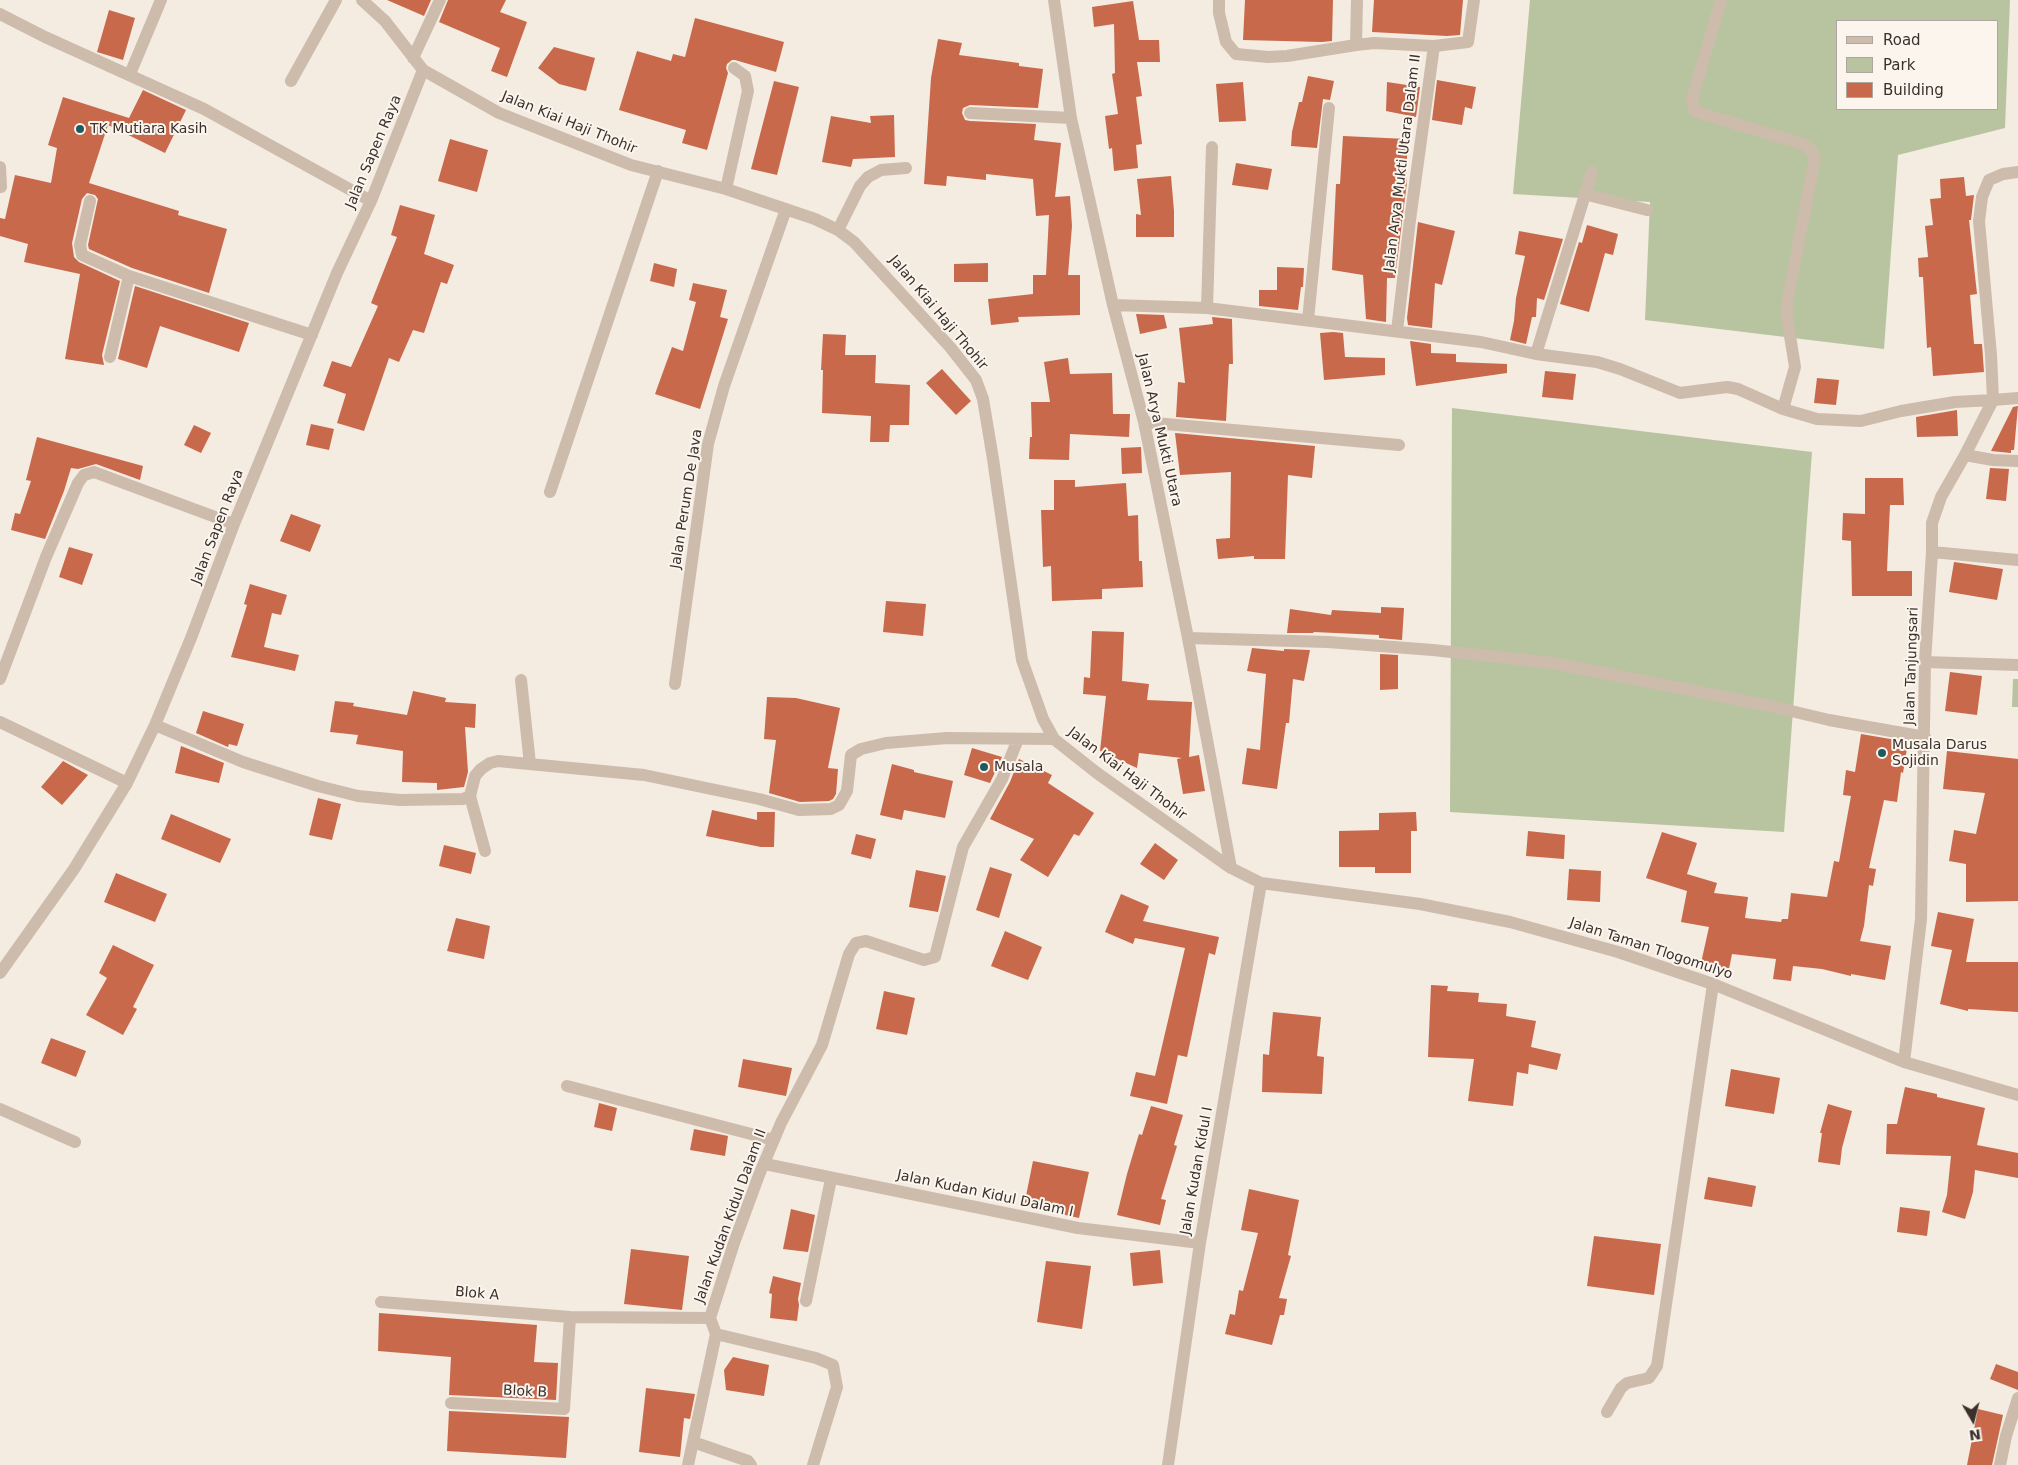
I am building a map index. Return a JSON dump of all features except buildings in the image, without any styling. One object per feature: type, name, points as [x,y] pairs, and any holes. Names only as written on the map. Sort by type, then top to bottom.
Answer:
[{"type":"street","points":[[130,74],[161,0]]},
{"type":"street","points":[[291,81],[336,0]]},
{"type":"street","name":"Jalan Kiai Haji Thohir","points":[[362,0],[385,21],[423,70],[499,113],[631,165],[726,189],[786,209],[838,230],[854,242],[883,271],[950,347],[976,380],[983,399],[993,459],[1022,660],[1043,719],[1054,739],[1097,773],[1231,868],[1261,883]]},
{"type":"street","points":[[413,58],[440,0]]},
{"type":"street","name":"Jalan Arya Mukti Utara","points":[[1054,0],[1071,118],[1112,305],[1144,422],[1188,638],[1231,868]]},
{"type":"street","points":[[1219,0],[1219,13],[1226,42],[1236,54],[1258,57],[1287,56],[1374,43],[1434,46]]},
{"type":"street","points":[[1356,45],[1357,0]]},
{"type":"street","name":"Jalan Arya Mukti Utara Dalam II","points":[[1397,331],[1434,46],[1468,42],[1474,0]]},
{"type":"street","points":[[1721,0],[1692,99],[1694,110],[1803,144],[1811,150],[1815,158],[1788,297],[1787,317],[1795,367],[1783,409]]},
{"type":"street","points":[[0,14],[45,37],[204,109],[370,201]]},
{"type":"street","points":[[726,189],[748,90],[745,76],[734,68]]},
{"type":"street","name":"Jalan Sapen Raya","points":[[0,973],[74,869],[126,782],[155,725],[191,638],[234,524],[423,70]]},
{"type":"street","points":[[1308,320],[1329,108]]},
{"type":"street","points":[[970,113],[1071,118]]},
{"type":"street","points":[[1207,308],[1212,147]]},
{"type":"street","points":[[0,167],[1,187]]},
{"type":"street","points":[[838,230],[860,186],[868,177],[881,170],[906,168]]},
{"type":"street","points":[[550,492],[658,171]]},
{"type":"street","points":[[1536,354],[1592,172]]},
{"type":"street","points":[[1993,400],[1991,355],[1979,221],[1982,197],[1988,180],[2003,174],[2018,172]]},
{"type":"street","points":[[1584,194],[1647,210]]},
{"type":"street","points":[[90,201],[80,245],[82,255],[129,276],[312,335]]},
{"type":"street","name":"Jalan Perum De Java","points":[[675,684],[708,444],[724,386],[786,209]]},
{"type":"street","points":[[110,357],[129,276]]},
{"type":"street","points":[[1112,305],[1207,308],[1481,342],[1536,354],[1597,362],[1680,393],[1716,388],[1738,389],[1783,409],[1817,419],[1860,421],[1901,411],[1955,402],[2018,398]]},
{"type":"street","name":"Jalan Tanjungsari","points":[[1904,1062],[1921,919],[1925,662],[1932,523],[1941,497],[1993,400]]},
{"type":"street","points":[[1144,422],[1399,445]]},
{"type":"street","points":[[1965,455],[1992,460],[2018,461]]},
{"type":"street","points":[[0,679],[46,557],[78,483],[84,474],[94,472],[234,524]]},
{"type":"street","points":[[1932,552],[2018,560]]},
{"type":"street","points":[[1188,638],[1356,644],[1553,663],[1770,706],[1829,720],[1925,737]]},
{"type":"street","points":[[1925,662],[2018,665]]},
{"type":"street","points":[[521,680],[530,764]]},
{"type":"street","points":[[0,722],[126,782]]},
{"type":"street","points":[[155,725],[243,762],[318,786],[358,796],[440,801],[463,799],[470,796]]},
{"type":"street","points":[[485,852],[470,796],[475,776],[486,765],[498,761],[644,775],[751,797],[799,810],[831,809],[839,805],[846,791],[851,755],[860,749],[886,743],[947,738],[1054,739]]},
{"type":"street","name":"Jalan Kudan Kidul Dalam II","points":[[716,1334],[710,1318],[734,1243],[774,1140],[822,1046],[853,946],[856,943],[866,941],[924,960],[935,957],[963,847],[1002,780],[1018,739]]},
{"type":"street","name":"Jalan Taman Tlogomulyo","points":[[1261,883],[1420,904],[1510,922],[1618,952],[1713,984],[1904,1062],[2018,1095]]},
{"type":"street","name":"Jalan Kudan Kidul I","points":[[1168,1465],[1200,1243],[1261,883]]},
{"type":"street","points":[[1607,1412],[1621,1388],[1627,1383],[1649,1378],[1656,1366],[1713,984]]},
{"type":"street","points":[[568,1086],[774,1140]]},
{"type":"street","points":[[0,1109],[75,1142]]},
{"type":"street","name":"Jalan Kudan Kidul Dalam I","points":[[765,1164],[1078,1228],[1200,1243]]},
{"type":"street","points":[[806,1301],[831,1178]]},
{"type":"street","name":"Blok A","points":[[381,1302],[570,1317],[710,1318]]},
{"type":"street","name":"Blok B","points":[[451,1403],[564,1409],[570,1317]]},
{"type":"street","points":[[688,1465],[716,1334],[816,1358],[834,1365],[837,1387],[813,1465]]},
{"type":"street","points":[[2000,1465],[2006,1436],[2018,1398]]},
{"type":"street","points":[[693,1442],[748,1461],[752,1465]]},
{"type":"green space","points":[[1530,0],[2010,0],[2005,128],[1898,155],[1884,349],[1645,320],[1650,202],[1513,194]]},
{"type":"green space","points":[[1452,408],[1812,452],[1784,832],[1450,812]]},
{"type":"green space","points":[[2013,679],[2018,679],[2018,707],[2012,707]]},
{"type":"place","name":"TK Mutiara Kasih","points":[[80,129]]},
{"type":"place","name":"Musala Darus Sojidin","points":[[1882,753]]},
{"type":"place","name":"Musala","points":[[984,767]]}]
